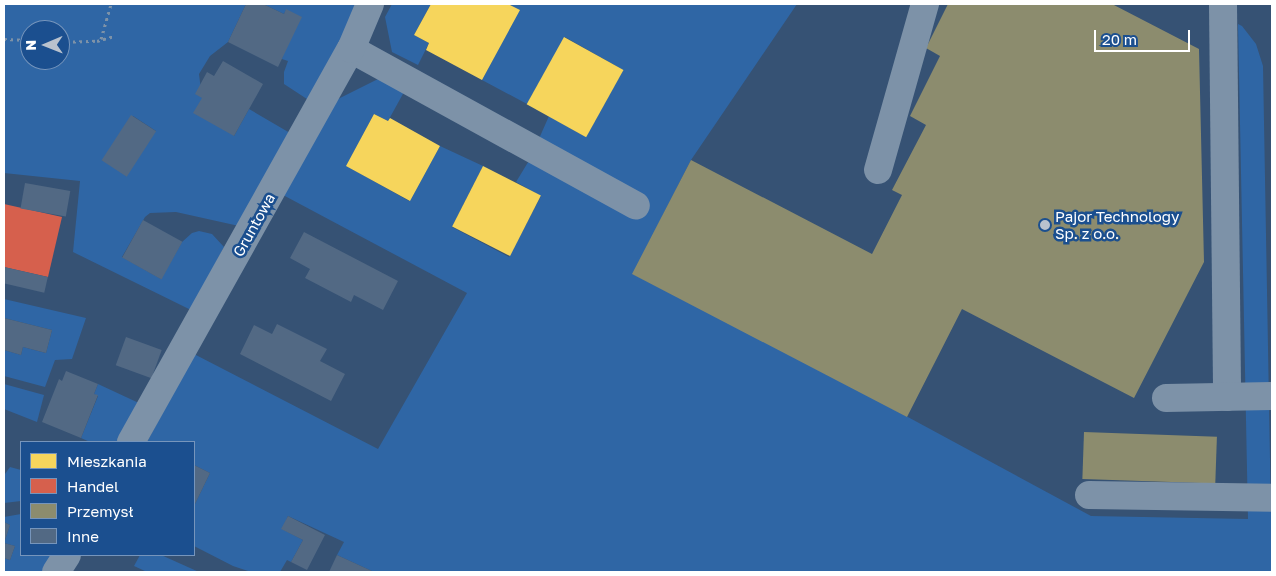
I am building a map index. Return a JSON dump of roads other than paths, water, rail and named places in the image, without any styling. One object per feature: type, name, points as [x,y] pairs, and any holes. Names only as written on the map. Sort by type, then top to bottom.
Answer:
[{"type":"street","name":"Gruntowa","points":[[133,441],[351,49],[370,4]]},
{"type":"street","points":[[878,170],[925,4]]},
{"type":"street","points":[[1223,4],[1227,397]]},
{"type":"street","points":[[351,49],[636,206]]},
{"type":"street","points":[[1166,398],[1272,396]]},
{"type":"street","points":[[1089,494],[1272,498]]},
{"type":"street","points":[[56,572],[66,556]]},
{"type":"place","name":"Pajor Technology Sp. z o.o.","points":[[1045,225]]}]
